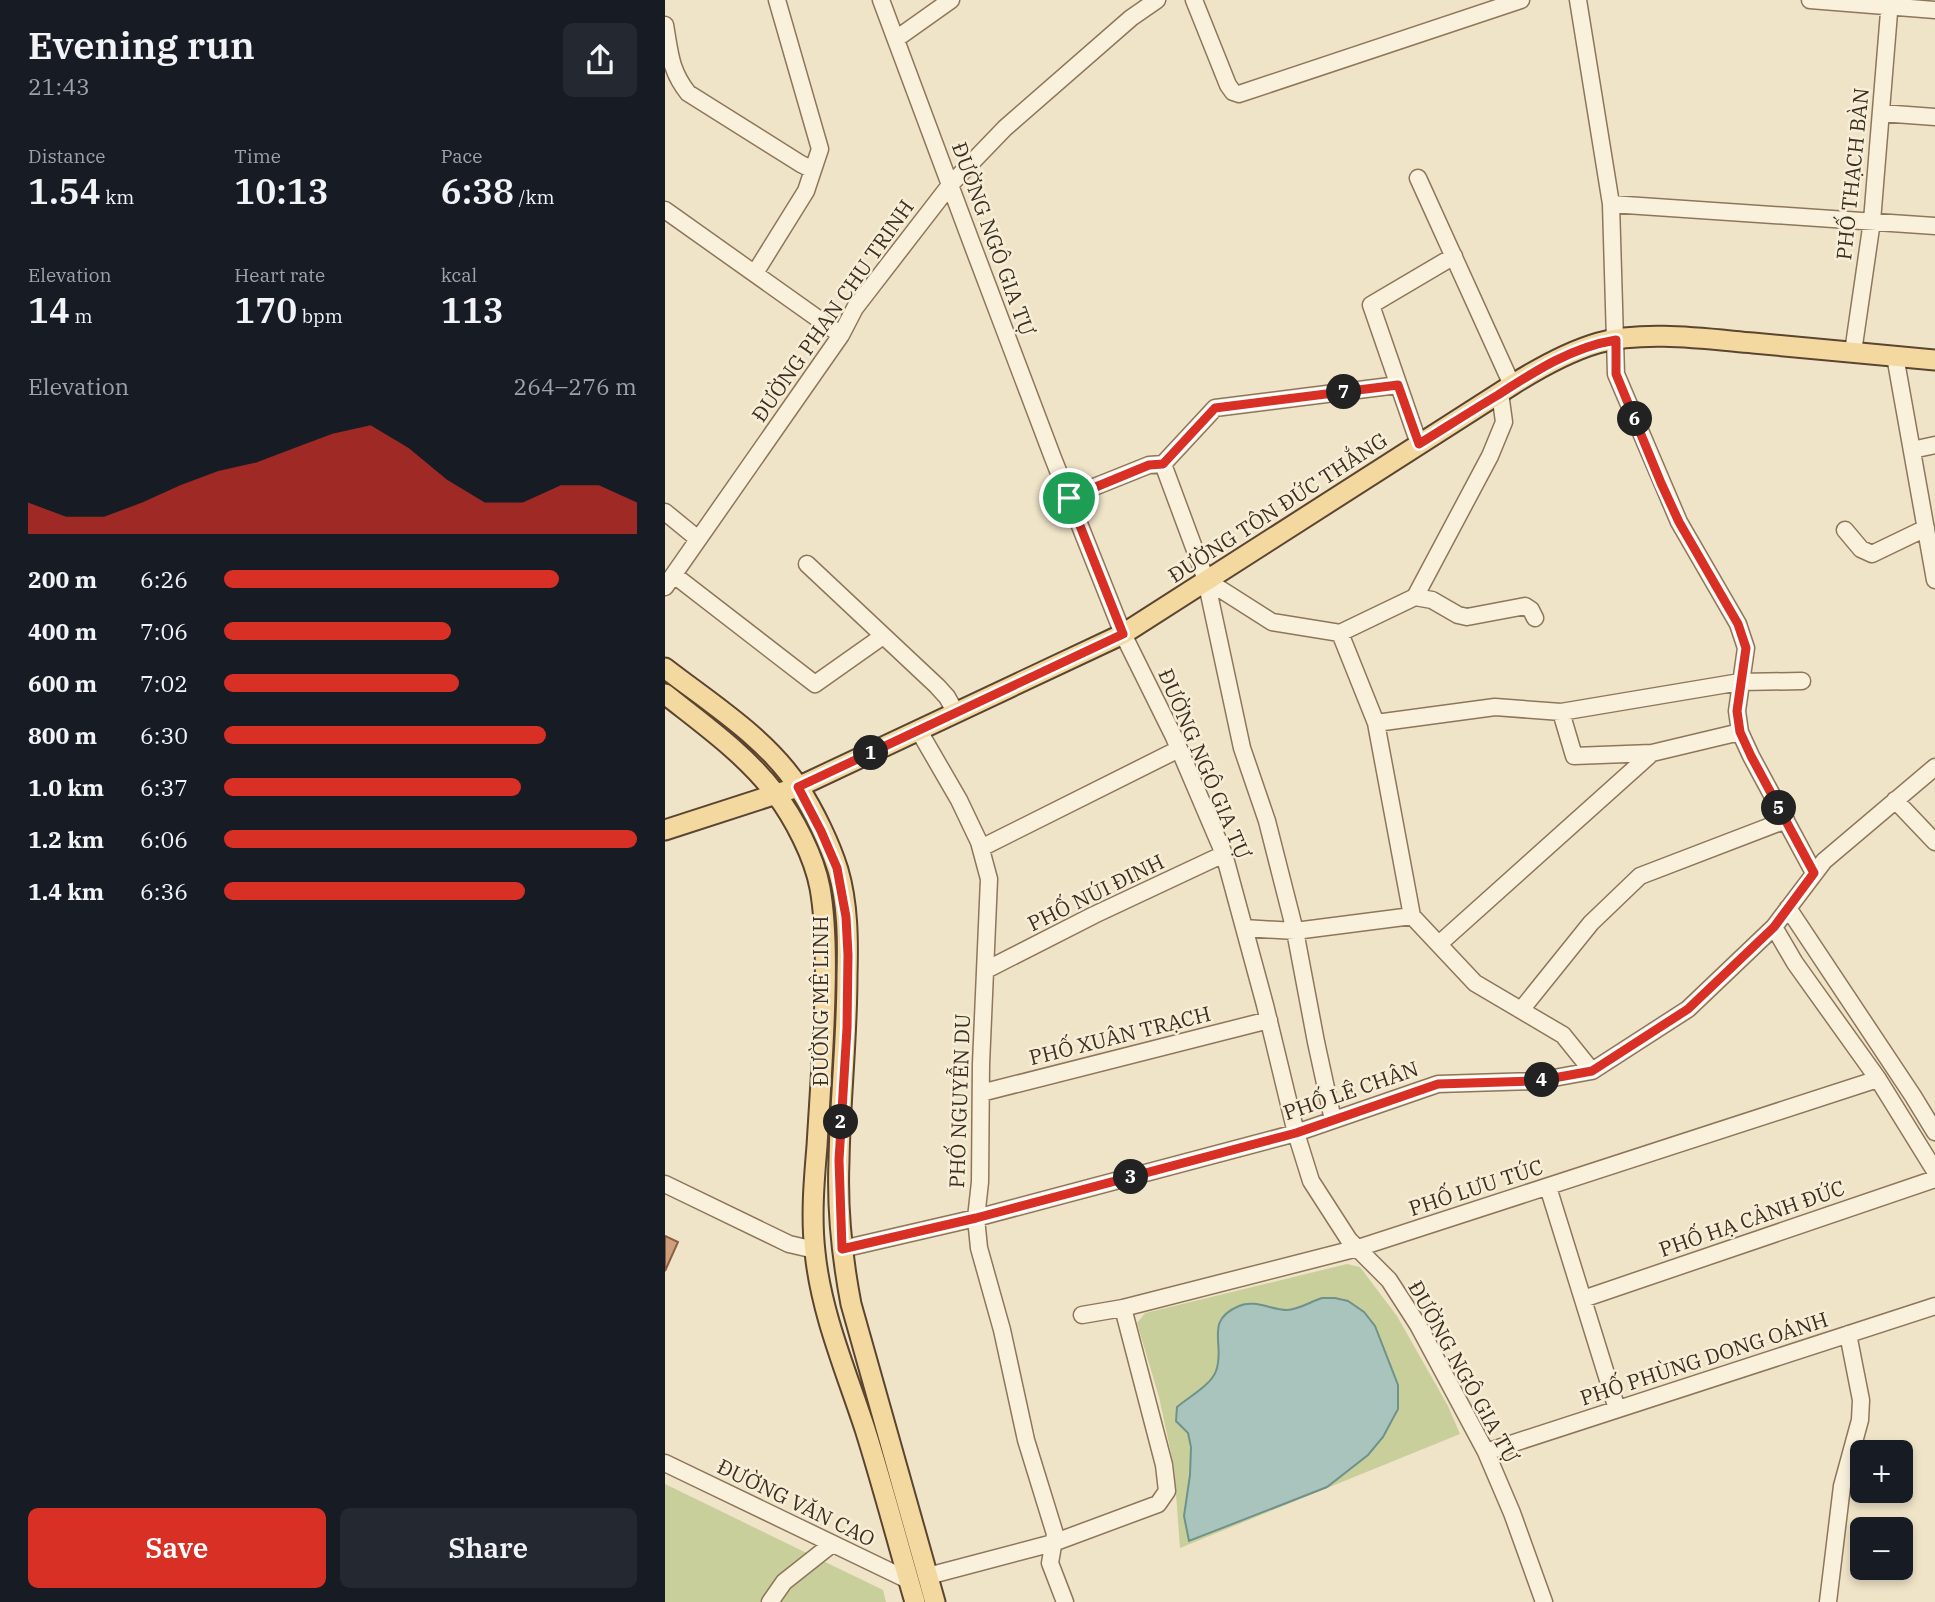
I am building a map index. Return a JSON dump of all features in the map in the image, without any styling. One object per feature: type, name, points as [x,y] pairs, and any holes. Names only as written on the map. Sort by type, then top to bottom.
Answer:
[{"type":"main road","name":"ĐƯỜNG TÔN ĐỨC THẮNG","points":[[665,830],[798,787],[1123,634],[1506,389],[1570,353],[1599,343],[1654,337],[1707,339],[1935,360]]},
{"type":"main road","name":"ĐƯỜNG MÊ LINH","points":[[665,668],[756,740],[798,787],[837,868],[846,917],[848,955],[847,1028],[839,1160],[843,1264],[851,1304],[935,1602]]},
{"type":"main road","name":"ĐƯỜNG MÊ LINH","points":[[665,694],[736,751],[776,794],[802,837],[820,887],[826,955],[825,1027],[814,1183],[818,1281],[915,1602]]},
{"type":"street","points":[[755,274],[806,191],[820,149],[777,0]]},
{"type":"street","name":"ĐƯỜNG NGÔ GIA TỰ","points":[[881,0],[1123,634],[1179,749],[1224,854],[1296,1133],[1311,1181],[1349,1240],[1389,1280],[1418,1325],[1486,1452],[1512,1513],[1544,1602]]},
{"type":"street","points":[[896,39],[951,0]]},
{"type":"street","name":"ĐƯỜNG PHAN CHU TRINH","points":[[669,581],[841,335],[855,309],[950,185],[1005,128],[1131,18],[1157,0]]},
{"type":"street","points":[[1194,0],[1228,85],[1233,92],[1239,94],[1521,0]]},
{"type":"street","points":[[1578,0],[1611,204],[1616,374],[1679,522],[1738,624],[1746,648],[1737,711],[1740,732],[1814,873]]},
{"type":"street","points":[[1809,0],[1890,3],[1935,10]]},
{"type":"street","name":"PHỐ THẠCH BÀN","points":[[1853,352],[1872,221],[1890,3]]},
{"type":"street","points":[[665,25],[673,69],[688,93],[813,170]]},
{"type":"street","points":[[1881,113],[1935,117]]},
{"type":"street","points":[[1415,597],[1490,456],[1504,422],[1506,389],[1454,256],[1418,178]]},
{"type":"street","points":[[1611,204],[1935,226]]},
{"type":"street","points":[[665,210],[841,335]]},
{"type":"street","points":[[1419,444],[1371,305],[1454,256]]},
{"type":"street","points":[[1895,356],[1935,580]]},
{"type":"street","points":[[1069,498],[1149,465],[1163,464],[1215,408],[1398,385]]},
{"type":"street","points":[[1912,450],[1935,445]]},
{"type":"street","points":[[1163,464],[1206,580],[1242,748],[1268,821],[1296,931],[1333,1120]]},
{"type":"street","points":[[665,512],[698,539]]},
{"type":"street","points":[[1845,530],[1861,549],[1872,554],[1926,528]]},
{"type":"street","points":[[807,564],[937,687],[947,697],[956,713]]},
{"type":"street","points":[[1206,580],[1272,622],[1340,633],[1415,597],[1432,600],[1458,615],[1467,617],[1525,606],[1535,618]]},
{"type":"street","points":[[669,581],[815,684],[883,636]]},
{"type":"street","points":[[1340,633],[1376,723],[1412,916],[1475,983],[1563,1035],[1592,1071]]},
{"type":"street","points":[[1376,723],[1495,707],[1561,712],[1740,682],[1803,681]]},
{"type":"street","points":[[1561,712],[1574,756],[1652,753],[1740,732]]},
{"type":"street","name":"PHỐ NGUYỄN DU","points":[[919,730],[959,800],[981,848],[989,879],[980,1182],[976,1218],[979,1248],[1002,1330],[1026,1440],[1055,1534],[1050,1563],[1065,1602]]},
{"type":"street","points":[[981,848],[1179,749]]},
{"type":"street","points":[[1439,944],[1652,753]]},
{"type":"street","name":"PHỐ LÊ CHÂN","points":[[842,1249],[976,1218],[1296,1133],[1438,1084],[1537,1081],[1592,1071],[1688,1009],[1774,927],[1823,861],[1935,767]]},
{"type":"street","points":[[1895,800],[1935,842]]},
{"type":"street","points":[[1521,1010],[1591,923],[1640,876],[1786,820]]},
{"type":"street","name":"PHỐ NÚI ĐINH","points":[[986,970],[1094,915],[1224,854]]},
{"type":"street","points":[[1788,908],[1935,1130],[1916,1139]]},
{"type":"street","points":[[1244,928],[1296,931],[1412,916]]},
{"type":"street","points":[[1774,927],[1795,963],[1878,1079],[1935,1171]]},
{"type":"street","name":"PHỐ XUÂN TRẠCH","points":[[981,1093],[1269,1020]]},
{"type":"street","name":"PHỐ LƯU TÚC","points":[[1081,1315],[1122,1308],[1358,1248],[1878,1079]]},
{"type":"street","name":"PHỐ HẠ CẢNH ĐỨC","points":[[1583,1299],[1935,1179]]},
{"type":"street","points":[[665,1184],[789,1244],[815,1250]]},
{"type":"street","points":[[1548,1187],[1617,1409]]},
{"type":"street","name":"PHỐ PHÙNG DONG OÁNH","points":[[1486,1452],[1935,1306]]},
{"type":"street","points":[[928,1576],[1053,1543],[1158,1504],[1167,1491],[1164,1465],[1122,1308]]},
{"type":"street","points":[[1828,1602],[1842,1486],[1860,1420],[1861,1401],[1848,1334]]},
{"type":"street","name":"ĐƯỜNG VĂN CAO","points":[[665,1463],[908,1580]]},
{"type":"street","points":[[771,1602],[784,1582],[832,1544]]},
{"type":"green space","points":[[1347,1264],[1360,1267],[1397,1316],[1448,1406],[1460,1434],[1180,1548],[1174,1467],[1159,1397],[1137,1323],[1145,1313]]},
{"type":"green space","points":[[665,1484],[883,1590],[886,1602],[665,1602]]},
{"type":"water","points":[[1322,1298],[1348,1301],[1364,1312],[1375,1326],[1398,1385],[1398,1409],[1383,1437],[1368,1455],[1327,1487],[1189,1541],[1184,1516],[1191,1447],[1188,1433],[1176,1421],[1177,1407],[1205,1386],[1216,1371],[1218,1334],[1222,1319],[1228,1312],[1245,1304],[1291,1310]]},
{"type":"building","points":[[665,1236],[678,1242],[665,1271]]},
{"type":"route","points":[[1616,340],[1616,374],[1661,483],[1679,522],[1738,624],[1746,648],[1737,711],[1740,732],[1814,873],[1774,927],[1688,1009],[1592,1071],[1537,1081],[1438,1084],[1296,1133],[976,1218],[842,1249],[839,1160],[847,1028],[846,917],[837,868],[810,807],[798,787],[1123,634],[1069,498],[1149,465],[1163,464],[1215,408],[1398,385],[1419,444],[1539,369],[1570,353],[1616,340]]}]
